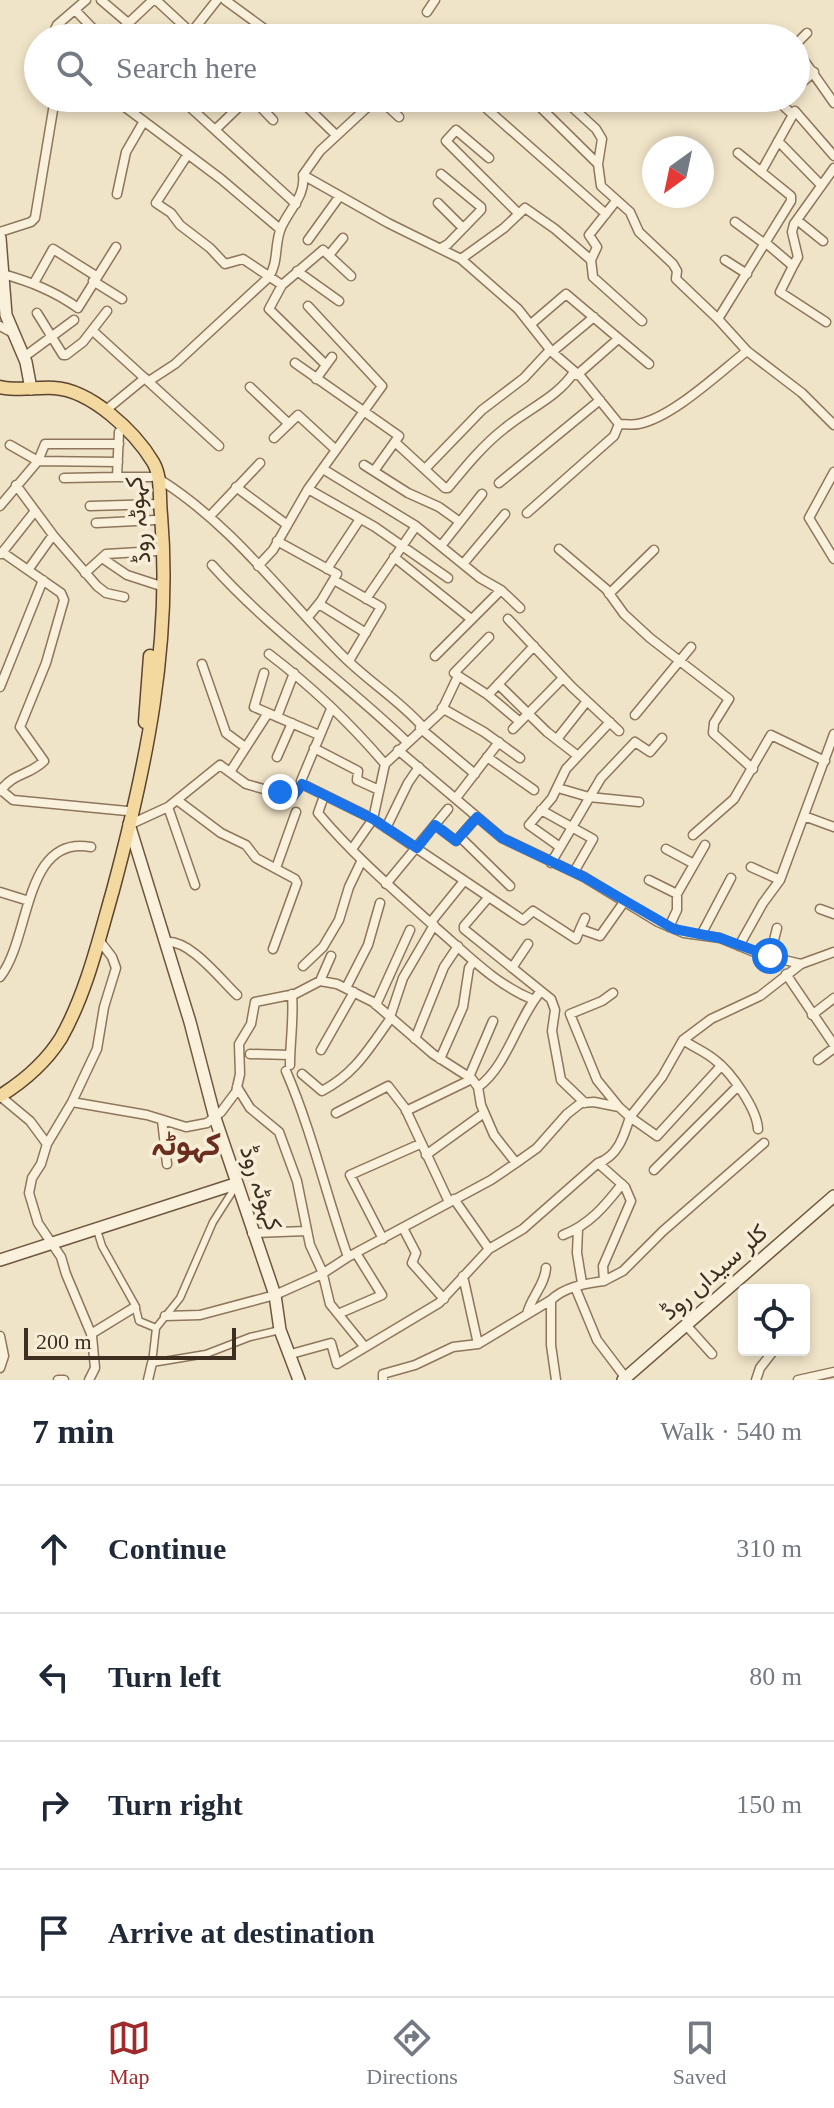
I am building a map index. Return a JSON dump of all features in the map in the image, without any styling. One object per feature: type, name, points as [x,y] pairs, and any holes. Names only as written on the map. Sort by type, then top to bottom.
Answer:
[{"type":"main road","points":[[0,238],[6,329],[24,357],[37,389],[0,387]]},
{"type":"main road","name":"کہوٹہ روڈ","points":[[37,389],[53,388],[67,392],[106,410],[150,457],[155,478],[161,586],[143,731],[127,819],[215,1118],[275,1295],[280,1330],[299,1380]]},
{"type":"main road","name":"کہوٹہ روڈ","points":[[37,389],[94,412],[144,460],[155,478]]},
{"type":"main road","name":"کہوٹہ روڈ","points":[[156,504],[161,586]]},
{"type":"main road","points":[[0,1096],[34,1071],[59,1041],[70,1019],[99,940],[127,819]]},
{"type":"main road","points":[[0,1088],[36,1058],[64,1016],[92,938],[127,819]]},
{"type":"main road","points":[[0,1260],[236,1185]]},
{"type":"main road","name":"کلر سیداں روڈ","points":[[624,1379],[834,1196]]},
{"type":"street","points":[[58,24],[86,0]]},
{"type":"street","points":[[101,0],[128,23],[154,0],[181,24]]},
{"type":"street","points":[[202,24],[217,0]]},
{"type":"street","points":[[225,0],[258,24]]},
{"type":"street","points":[[427,12],[435,0]]},
{"type":"street","points":[[75,10],[88,24]]},
{"type":"street","points":[[810,66],[834,103]]},
{"type":"street","points":[[810,76],[814,72]]},
{"type":"street","points":[[0,232],[35,218],[53,112]]},
{"type":"street","points":[[132,112],[280,229]]},
{"type":"street","points":[[195,112],[296,204]]},
{"type":"street","points":[[215,130],[235,112]]},
{"type":"street","points":[[265,112],[273,120]]},
{"type":"street","points":[[312,112],[336,135]]},
{"type":"street","points":[[106,410],[175,364],[269,277],[277,263],[280,229],[304,186],[303,175],[320,151],[362,112]]},
{"type":"street","points":[[393,112],[399,117]]},
{"type":"street","points":[[490,112],[606,214]]},
{"type":"street","points":[[545,112],[598,164]]},
{"type":"street","points":[[577,112],[602,139],[598,164],[601,186],[635,216],[639,232],[673,264],[677,271],[676,279],[747,351],[802,393],[834,425]]},
{"type":"street","points":[[761,172],[792,114],[796,112]]},
{"type":"street","points":[[799,112],[834,156]]},
{"type":"street","points":[[117,194],[126,152],[144,121]]},
{"type":"street","points":[[489,158],[456,130],[446,141],[519,214]]},
{"type":"street","points":[[778,141],[820,184]]},
{"type":"street","points":[[718,319],[791,201],[791,196],[738,153]]},
{"type":"street","points":[[188,154],[156,203],[171,213],[180,225],[225,264],[243,259],[282,285]]},
{"type":"street","points":[[826,322],[780,292],[798,257],[792,232],[797,220],[834,168]]},
{"type":"street","points":[[441,174],[481,207],[441,248]]},
{"type":"street","points":[[303,175],[339,197],[461,259],[518,309],[551,351],[576,374],[619,424]]},
{"type":"street","points":[[308,240],[339,197]]},
{"type":"street","points":[[616,201],[589,235],[597,247],[591,260],[595,280],[642,321]]},
{"type":"street","points":[[438,203],[463,228]]},
{"type":"street","points":[[461,259],[525,208],[591,260]]},
{"type":"street","points":[[797,220],[823,241]]},
{"type":"street","points":[[735,222],[793,266]]},
{"type":"street","points":[[329,255],[343,238]]},
{"type":"street","points":[[3,274],[60,294],[78,308],[116,247]]},
{"type":"street","points":[[34,283],[53,249],[122,299]]},
{"type":"street","points":[[326,365],[269,309],[282,285],[320,250],[351,276]]},
{"type":"street","points":[[725,260],[747,274]]},
{"type":"street","points":[[297,271],[339,301]]},
{"type":"street","points":[[531,324],[566,294],[649,364]]},
{"type":"street","points":[[258,566],[382,383],[308,306]]},
{"type":"street","points":[[37,313],[63,355],[66,355],[93,331],[107,311]]},
{"type":"street","points":[[425,469],[482,410],[594,317]]},
{"type":"street","points":[[24,357],[74,320]]},
{"type":"street","points":[[93,331],[219,446]]},
{"type":"street","points":[[395,442],[448,488],[475,455],[504,429],[567,384],[618,339]]},
{"type":"street","points":[[619,424],[639,424],[665,413],[747,351]]},
{"type":"street","points":[[316,379],[332,357]]},
{"type":"street","points":[[295,363],[399,436],[374,471]]},
{"type":"street","points":[[250,387],[289,424]]},
{"type":"street","points":[[499,483],[600,400]]},
{"type":"street","points":[[274,438],[298,415],[336,450]]},
{"type":"street","points":[[527,513],[614,436],[619,424]]},
{"type":"street","points":[[0,506],[38,461],[45,444],[119,438],[117,477]]},
{"type":"street","points":[[10,445],[38,461],[118,462]]},
{"type":"street","points":[[211,515],[260,463]]},
{"type":"street","points":[[364,465],[460,522]]},
{"type":"street","points":[[323,469],[416,526],[520,608]]},
{"type":"street","points":[[834,472],[809,518],[834,559]]},
{"type":"street","points":[[64,478],[155,478],[211,515],[349,661],[408,710],[421,727],[475,774]]},
{"type":"street","points":[[16,485],[85,573],[106,593],[124,597]]},
{"type":"street","points":[[236,487],[286,524]]},
{"type":"street","points":[[308,489],[360,519],[448,578]]},
{"type":"street","points":[[441,546],[482,494]]},
{"type":"street","points":[[90,506],[156,504]]},
{"type":"street","points":[[35,511],[1,553],[61,593],[64,600],[46,663],[20,727],[44,761],[26,774],[12,777],[0,790],[13,800],[127,819],[168,807],[220,765],[246,784],[293,796],[302,784],[331,709]]},
{"type":"street","points":[[463,564],[505,514]]},
{"type":"street","points":[[327,569],[360,519]]},
{"type":"street","points":[[96,523],[155,520]]},
{"type":"street","points":[[366,599],[416,526]]},
{"type":"street","points":[[28,570],[53,535]]},
{"type":"street","points":[[277,541],[337,574],[308,617]]},
{"type":"street","points":[[559,549],[609,594],[631,620],[729,699],[714,723],[713,733],[753,769]]},
{"type":"street","points":[[609,594],[654,550]]},
{"type":"street","points":[[85,573],[106,554],[157,551]]},
{"type":"street","points":[[394,557],[471,619]]},
{"type":"street","points":[[102,558],[127,575],[161,586]]},
{"type":"street","points":[[212,565],[264,618],[371,707],[407,742]]},
{"type":"street","points":[[0,687],[43,580]]},
{"type":"street","points":[[334,580],[381,607],[349,661]]},
{"type":"street","points":[[435,656],[501,590]]},
{"type":"street","points":[[319,604],[366,633]]},
{"type":"street","points":[[508,619],[563,678],[619,731]]},
{"type":"street","points":[[489,637],[454,673],[488,695],[516,726],[563,678]]},
{"type":"street","points":[[488,695],[534,646]]},
{"type":"street","points":[[635,715],[691,647]]},
{"type":"street","points":[[269,654],[315,690],[385,764]]},
{"type":"street","points":[[202,664],[226,733],[245,747]]},
{"type":"street","points":[[264,673],[254,707],[319,735]]},
{"type":"street","points":[[230,772],[245,747],[272,715],[294,673]]},
{"type":"street","points":[[352,849],[373,819],[385,764],[442,708],[458,676]]},
{"type":"street","points":[[498,684],[578,756]]},
{"type":"street","points":[[557,739],[587,701]]},
{"type":"street","points":[[442,708],[520,758]]},
{"type":"street","points":[[560,847],[529,826],[558,788],[566,769],[610,722]]},
{"type":"street","points":[[277,757],[292,723]]},
{"type":"street","points":[[739,946],[780,880],[834,734]]},
{"type":"street","points":[[693,835],[734,799],[771,735],[825,761]]},
{"type":"street","points":[[551,863],[601,778],[635,742],[650,752],[662,738]]},
{"type":"street","points":[[456,798],[499,742]]},
{"type":"street","points":[[314,748],[358,771],[357,780],[379,790]]},
{"type":"street","points":[[398,750],[502,838],[574,872],[669,927],[801,964]]},
{"type":"street","points":[[487,757],[534,790]]},
{"type":"street","points":[[386,828],[419,767]]},
{"type":"street","points":[[302,784],[373,819],[523,920],[533,911],[576,939],[585,918]]},
{"type":"street","points":[[558,788],[589,797],[639,802]]},
{"type":"street","points":[[324,796],[318,813],[386,884],[511,991],[534,1000]]},
{"type":"street","points":[[177,800],[221,833],[246,845],[256,858],[297,883],[273,949]]},
{"type":"street","points":[[168,807],[195,885]]},
{"type":"street","points":[[386,884],[448,809]]},
{"type":"street","points":[[541,810],[593,840],[574,872]]},
{"type":"street","points":[[276,868],[296,812]]},
{"type":"street","points":[[804,816],[834,827]]},
{"type":"street","points":[[435,825],[454,840],[477,817]]},
{"type":"street","points":[[460,837],[510,886]]},
{"type":"street","points":[[0,977],[19,939],[37,880],[54,853],[76,844],[91,847]]},
{"type":"street","points":[[669,927],[677,910],[677,894],[705,845]]},
{"type":"street","points":[[666,849],[694,864]]},
{"type":"street","points":[[303,966],[323,947],[339,920],[349,887],[362,860]]},
{"type":"street","points":[[751,867],[780,880]]},
{"type":"street","points":[[701,935],[731,878]]},
{"type":"street","points":[[649,880],[677,894]]},
{"type":"street","points":[[302,1074],[322,1091],[337,1083],[356,1066],[391,1017],[403,978],[432,924],[464,881]]},
{"type":"street","points":[[0,892],[29,901]]},
{"type":"street","points":[[488,898],[464,929],[551,999],[555,1010],[552,1031],[561,1080],[585,1103],[619,1107]]},
{"type":"street","points":[[580,929],[603,935],[624,902]]},
{"type":"street","points":[[321,1050],[350,990],[380,903]]},
{"type":"street","points":[[820,909],[834,914]]},
{"type":"street","points":[[770,956],[777,928]]},
{"type":"street","points":[[376,1005],[410,930]]},
{"type":"street","points":[[89,1380],[95,1368],[91,1334],[61,1257],[38,1223],[29,1193],[47,1144],[95,1057],[104,1007],[115,973],[112,957],[99,940]]},
{"type":"street","points":[[165,942],[174,941],[193,951],[237,995]]},
{"type":"street","points":[[512,968],[528,944]]},
{"type":"street","points":[[415,1039],[444,967],[458,946]]},
{"type":"street","points":[[291,1354],[331,1343],[337,1364],[444,1299],[489,1249],[523,1229],[598,1163],[603,1162],[622,1142],[630,1117],[662,1077],[683,1040],[711,1019],[760,996],[801,964],[834,952]]},
{"type":"street","points":[[72,1102],[191,1127],[207,1123],[228,1105],[237,1086],[240,1074],[239,1044],[251,1024],[255,1002],[306,990],[320,981],[331,956]]},
{"type":"street","points":[[440,1059],[463,1007],[469,968],[474,961]]},
{"type":"street","points":[[786,974],[834,1046],[818,1060]]},
{"type":"street","points":[[320,981],[350,990],[376,1005],[440,1059],[470,1078],[478,1087],[484,1113],[494,1135],[516,1163]]},
{"type":"street","points":[[478,1087],[485,1083],[541,991]]},
{"type":"street","points":[[613,993],[570,1014],[597,1080],[619,1107],[657,1136],[721,1066]]},
{"type":"street","points":[[292,994],[294,1024],[288,1068],[328,1203],[352,1255],[382,1295],[338,1314]]},
{"type":"street","points":[[812,1015],[834,998]]},
{"type":"street","points":[[406,1111],[470,1078],[493,1021]]},
{"type":"street","points":[[683,1040],[716,1060],[737,1087],[757,1120],[758,1129]]},
{"type":"street","points":[[250,1054],[290,1055]]},
{"type":"street","points":[[237,1086],[250,1108],[279,1132],[297,1181],[306,1231],[330,1304],[364,1346]]},
{"type":"street","points":[[336,1113],[388,1086],[406,1111],[420,1144],[452,1201],[489,1249]]},
{"type":"street","points":[[654,1170],[737,1087]]},
{"type":"street","points":[[0,1096],[30,1121],[47,1144]]},
{"type":"street","points":[[165,1316],[200,1315],[275,1295],[322,1274],[516,1163],[537,1148],[567,1114],[585,1103]]},
{"type":"street","points":[[426,1155],[484,1113]]},
{"type":"street","points":[[162,1120],[167,1164]]},
{"type":"street","points":[[383,1380],[383,1374],[415,1365],[453,1347],[478,1344],[557,1294],[578,1285],[604,1281],[623,1271],[663,1231],[764,1143]]},
{"type":"street","points":[[383,1239],[350,1175],[420,1144]]},
{"type":"street","points":[[598,1163],[630,1193],[631,1201],[603,1266],[604,1281]]},
{"type":"street","points":[[563,1235],[578,1229],[601,1211],[622,1184]]},
{"type":"street","points":[[148,1380],[156,1328],[180,1298],[213,1222],[236,1185]]},
{"type":"street","points":[[403,1228],[416,1253],[412,1263],[444,1299]]},
{"type":"street","points":[[578,1229],[578,1285],[597,1340],[624,1379]]},
{"type":"street","points":[[97,1230],[139,1321],[156,1328]]},
{"type":"street","points":[[252,1233],[306,1231]]},
{"type":"street","points":[[527,1314],[544,1280],[546,1268]]},
{"type":"street","points":[[463,1276],[478,1344]]},
{"type":"street","points":[[551,1300],[551,1345],[556,1380]]},
{"type":"street","points":[[91,1334],[135,1307]]},
{"type":"street","points":[[686,1325],[712,1354]]},
{"type":"street","points":[[152,1363],[206,1354],[250,1337],[280,1330]]},
{"type":"street","points":[[0,1336],[4,1356],[0,1368]]},
{"type":"street","points":[[756,1380],[769,1356]]},
{"type":"street","points":[[798,1380],[834,1372]]},
{"type":"district","name":"کہوٹہ","points":[[186,1144]]},
{"type":"route","points":[[280,792],[293,796],[302,784],[373,819],[417,848],[435,825],[456,841],[477,817],[502,838],[584,877],[674,929],[720,938],[770,956]]}]
